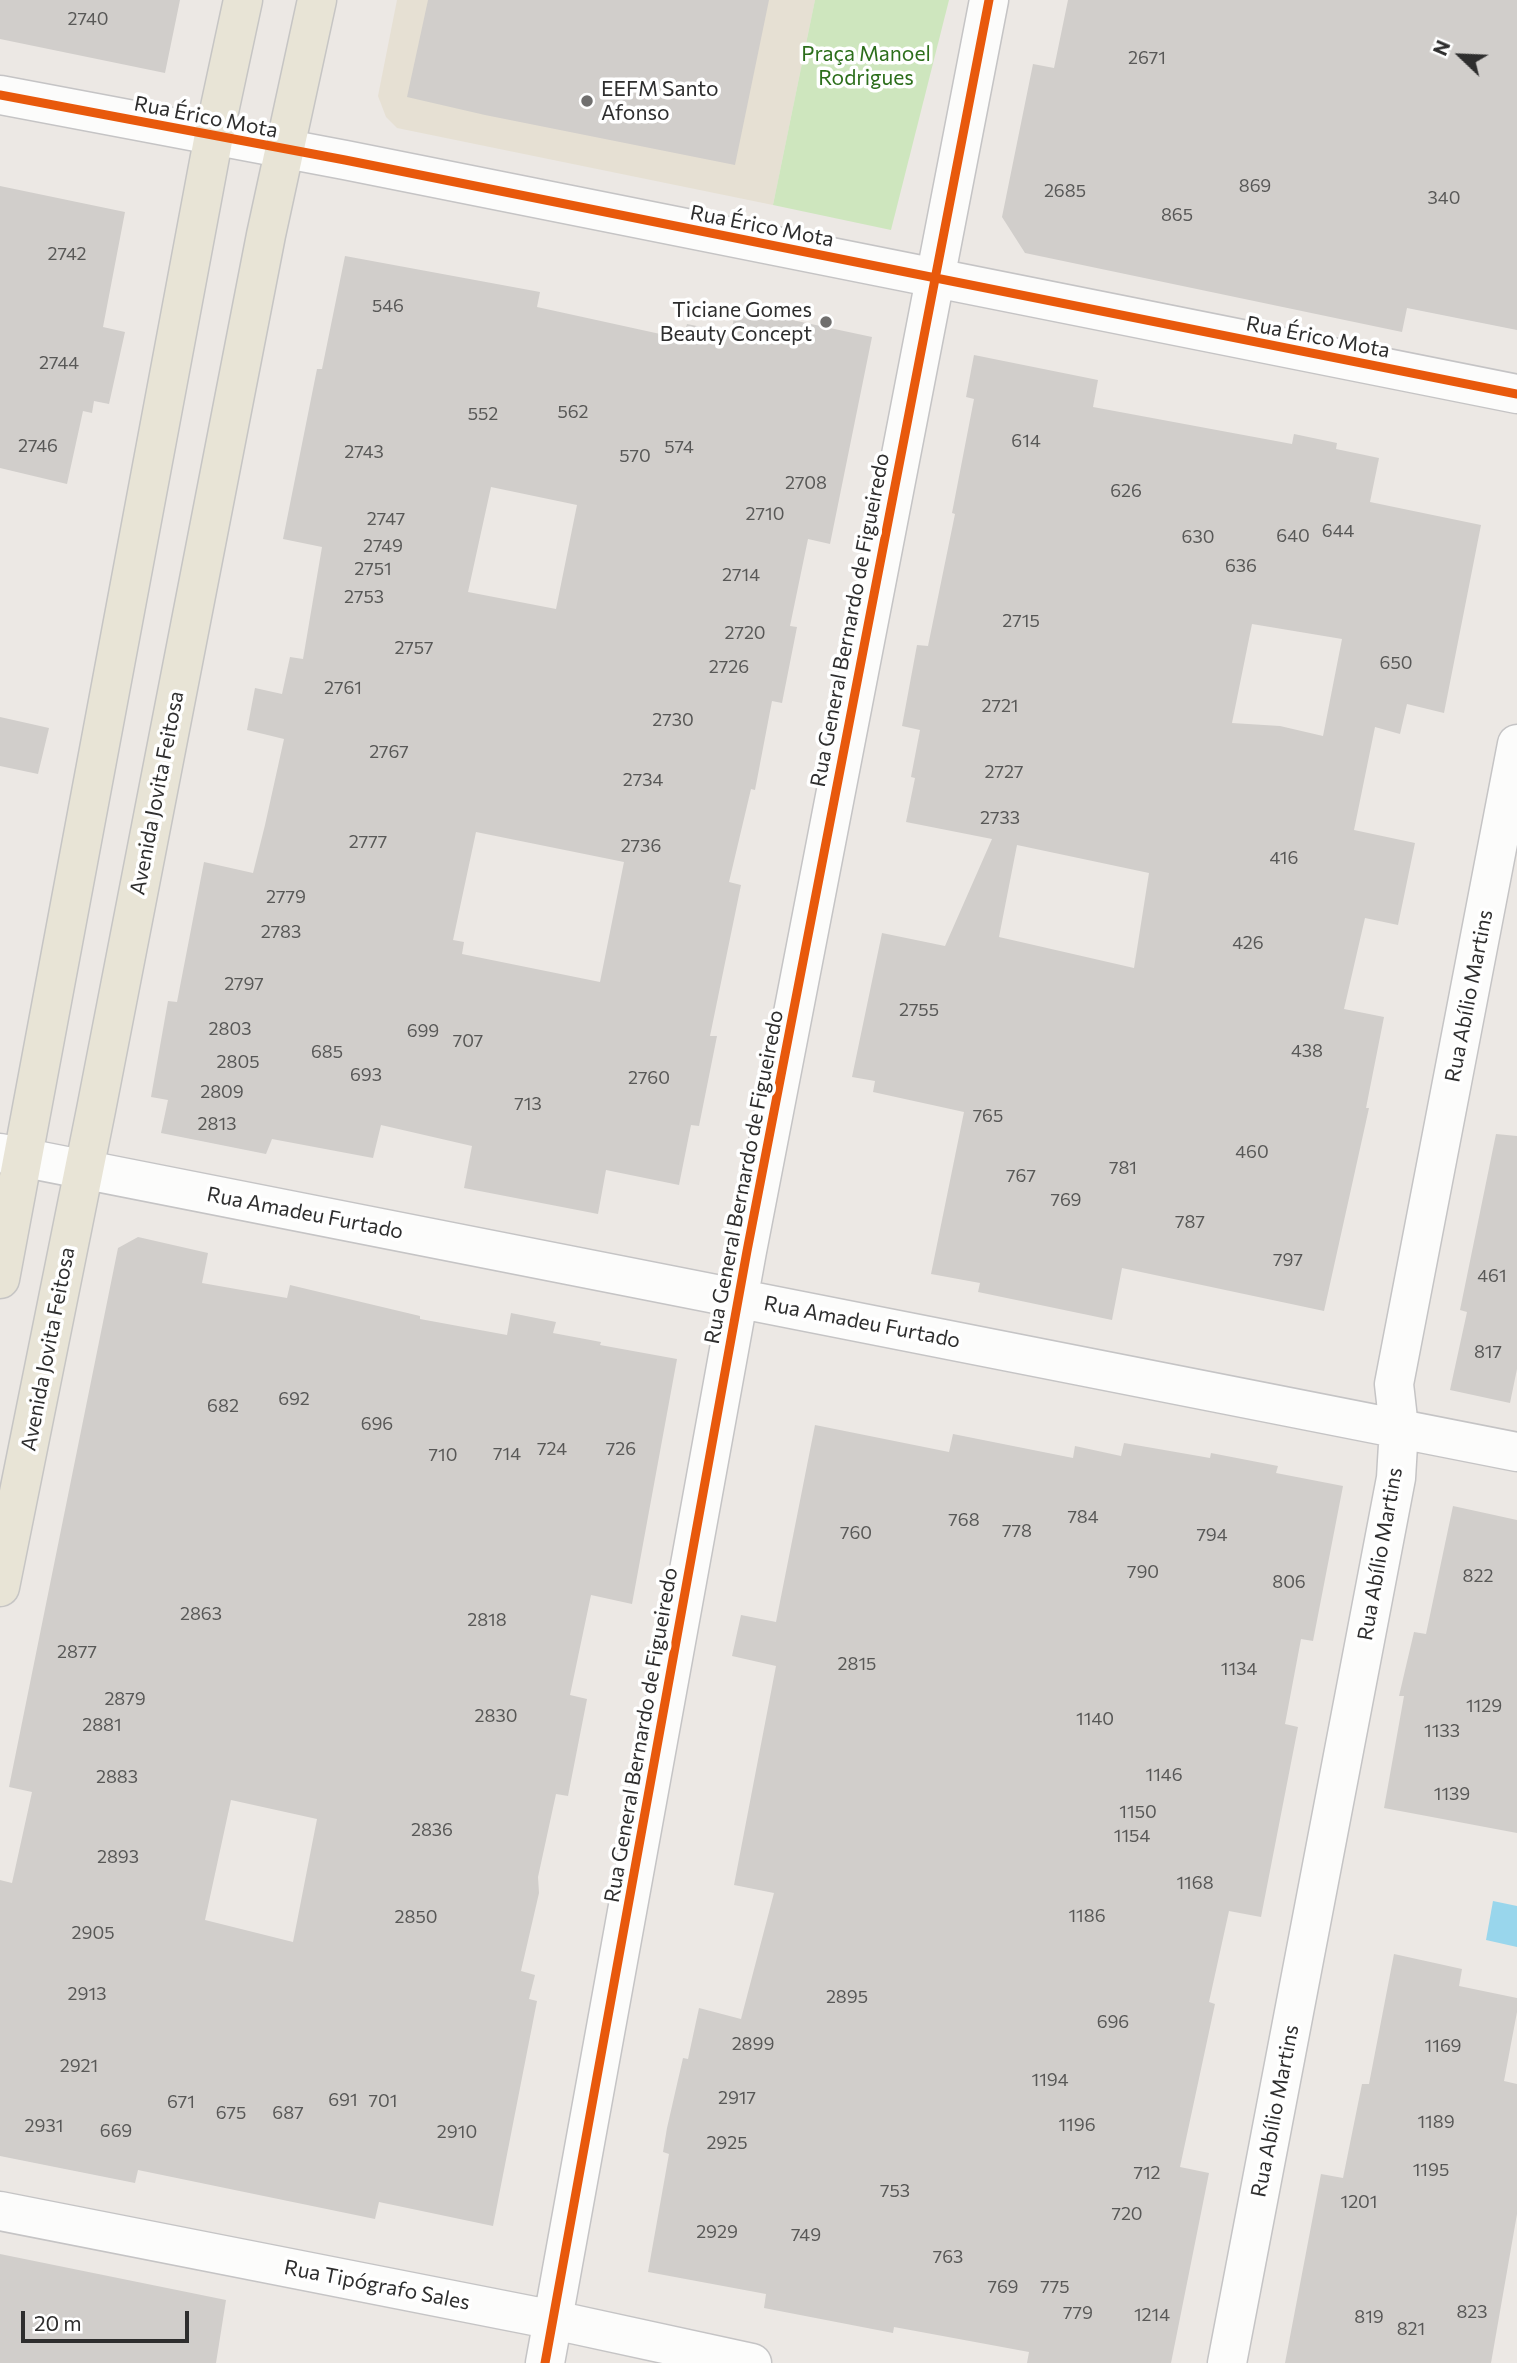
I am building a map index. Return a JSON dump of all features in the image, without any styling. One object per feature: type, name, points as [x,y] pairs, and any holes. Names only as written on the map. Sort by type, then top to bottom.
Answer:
[{"type":"main road","points":[[0,1279],[12,1155],[243,0]]},
{"type":"main road","name":"Avenida Jovita Feitosa","points":[[0,1587],[266,235],[317,0]]},
{"type":"street","name":"Rua General Bernardo de Figueiredo","points":[[545,2363],[738,1297],[989,0]]},
{"type":"street","name":"Rua Érico Mota","points":[[0,95],[359,163],[1517,394]]},
{"type":"street","name":"Rua Abílio Martins","points":[[1227,2363],[1396,1478],[1399,1429],[1394,1384],[1517,744]]},
{"type":"street","name":"Rua Amadeu Furtado","points":[[12,1155],[1517,1452]]},
{"type":"street","name":"Rua Tipógrafo Sales","points":[[0,2211],[554,2320],[752,2363]]},
{"type":"shaded area","name":"EEFM Santo Afonso","points":[[397,0],[815,0],[773,205],[397,128],[386,117],[378,96]]},
{"type":"green space","name":"Praça Manoel Rodrigues","points":[[815,0],[949,0],[891,230],[773,205]]},
{"type":"water","points":[[1493,1901],[1517,1906],[1517,1947],[1486,1940]]},
{"type":"building","points":[[0,0],[180,0],[165,73],[0,39]]},
{"type":"building","name":"EEFM Santo Afonso","points":[[428,0],[769,0],[735,165],[407,97]]},
{"type":"building","points":[[1068,0],[1517,0],[1517,330],[1407,308],[1402,332],[1025,253],[1002,217],[1033,64],[1054,68]]},
{"type":"building","points":[[0,186],[125,212],[103,327],[125,332],[109,404],[94,401],[92,413],[83,411],[67,484],[0,468]]},
{"type":"building","points":[[345,256],[540,292],[537,307],[683,339],[687,324],[731,333],[736,308],[872,337],[830,544],[808,539],[790,626],[797,627],[782,703],[772,701],[755,790],[751,789],[729,882],[741,885],[710,1036],[717,1036],[699,1126],[691,1125],[679,1185],[606,1170],[598,1214],[464,1188],[472,1146],[381,1125],[373,1158],[272,1139],[266,1154],[161,1133],[168,1100],[151,1097],[168,1001],[177,1002],[204,862],[253,873],[284,739],[247,730],[255,688],[282,694],[290,657],[303,659],[322,547],[283,539],[317,369],[322,369]],"holes":[[[491,487],[577,505],[556,609],[468,592]],[[476,832],[624,862],[600,982],[462,954],[464,942],[453,940]]]},
{"type":"building","points":[[974,355],[1098,380],[1093,407],[1292,444],[1294,434],[1337,443],[1336,449],[1379,458],[1370,502],[1481,525],[1444,713],[1407,704],[1400,734],[1375,727],[1354,830],[1415,843],[1398,925],[1365,918],[1344,1009],[1384,1017],[1366,1108],[1369,1108],[1324,1311],[1122,1268],[1112,1320],[978,1292],[980,1283],[931,1274],[964,1112],[873,1092],[875,1081],[852,1077],[882,933],[945,946],[992,839],[906,822],[915,778],[911,777],[920,730],[902,726],[917,645],[928,646],[955,514],[952,513],[974,399],[966,397]],"holes":[[[1252,624],[1342,639],[1323,736],[1280,726],[1232,723]],[[1017,845],[1149,873],[1134,968],[999,937]]]},
{"type":"building","points":[[0,717],[49,728],[38,774],[0,766]]},
{"type":"building","points":[[1496,1134],[1517,1136],[1517,1369],[1510,1403],[1450,1390],[1467,1312],[1460,1310]]},
{"type":"building","points":[[138,1237],[208,1253],[202,1283],[287,1298],[290,1285],[420,1316],[420,1319],[507,1335],[511,1313],[556,1322],[553,1333],[677,1359],[632,1604],[591,1595],[570,1695],[587,1699],[568,1796],[556,1794],[538,1877],[539,1893],[521,1971],[535,1975],[529,1999],[537,2001],[493,2226],[379,2202],[375,2219],[138,2170],[135,2183],[0,2156],[0,1880],[12,1883],[32,1792],[9,1787],[118,1248]],"holes":[[[231,1800],[317,1819],[293,1942],[205,1920]]]},
{"type":"building","points":[[815,1425],[949,1452],[953,1434],[1073,1458],[1075,1446],[1121,1456],[1124,1443],[1210,1458],[1211,1453],[1278,1466],[1276,1473],[1343,1486],[1313,1641],[1301,1639],[1285,1724],[1298,1727],[1261,1917],[1229,1911],[1209,2002],[1215,2004],[1180,2167],[1209,2173],[1171,2363],[1027,2363],[1029,2352],[894,2327],[893,2333],[764,2308],[766,2294],[648,2272],[669,2154],[663,2152],[667,2128],[683,2058],[688,2059],[699,2008],[741,2019],[774,1893],[734,1885],[776,1666],[732,1656],[741,1615],[776,1622]]},
{"type":"building","points":[[1453,1506],[1517,1520],[1517,1833],[1384,1808],[1404,1696],[1399,1696],[1414,1632],[1426,1634]]},
{"type":"building","points":[[1394,1954],[1462,1969],[1459,1986],[1517,1998],[1517,2012],[1504,2081],[1517,2084],[1517,2214],[1491,2363],[1285,2363],[1321,2174],[1343,2178],[1362,2084],[1369,2084]]},
{"type":"building","points":[[0,2254],[226,2300],[216,2363],[0,2363]]},
{"type":"cycle path","points":[[545,2363],[747,1251],[989,0]]},
{"type":"cycle path","points":[[0,95],[345,160],[1517,394]]},
{"type":"place","name":"EEFM Santo Afonso","points":[[587,101]]},
{"type":"place","name":"Ticiane Gomes Beauty Concept","points":[[826,322]]}]
